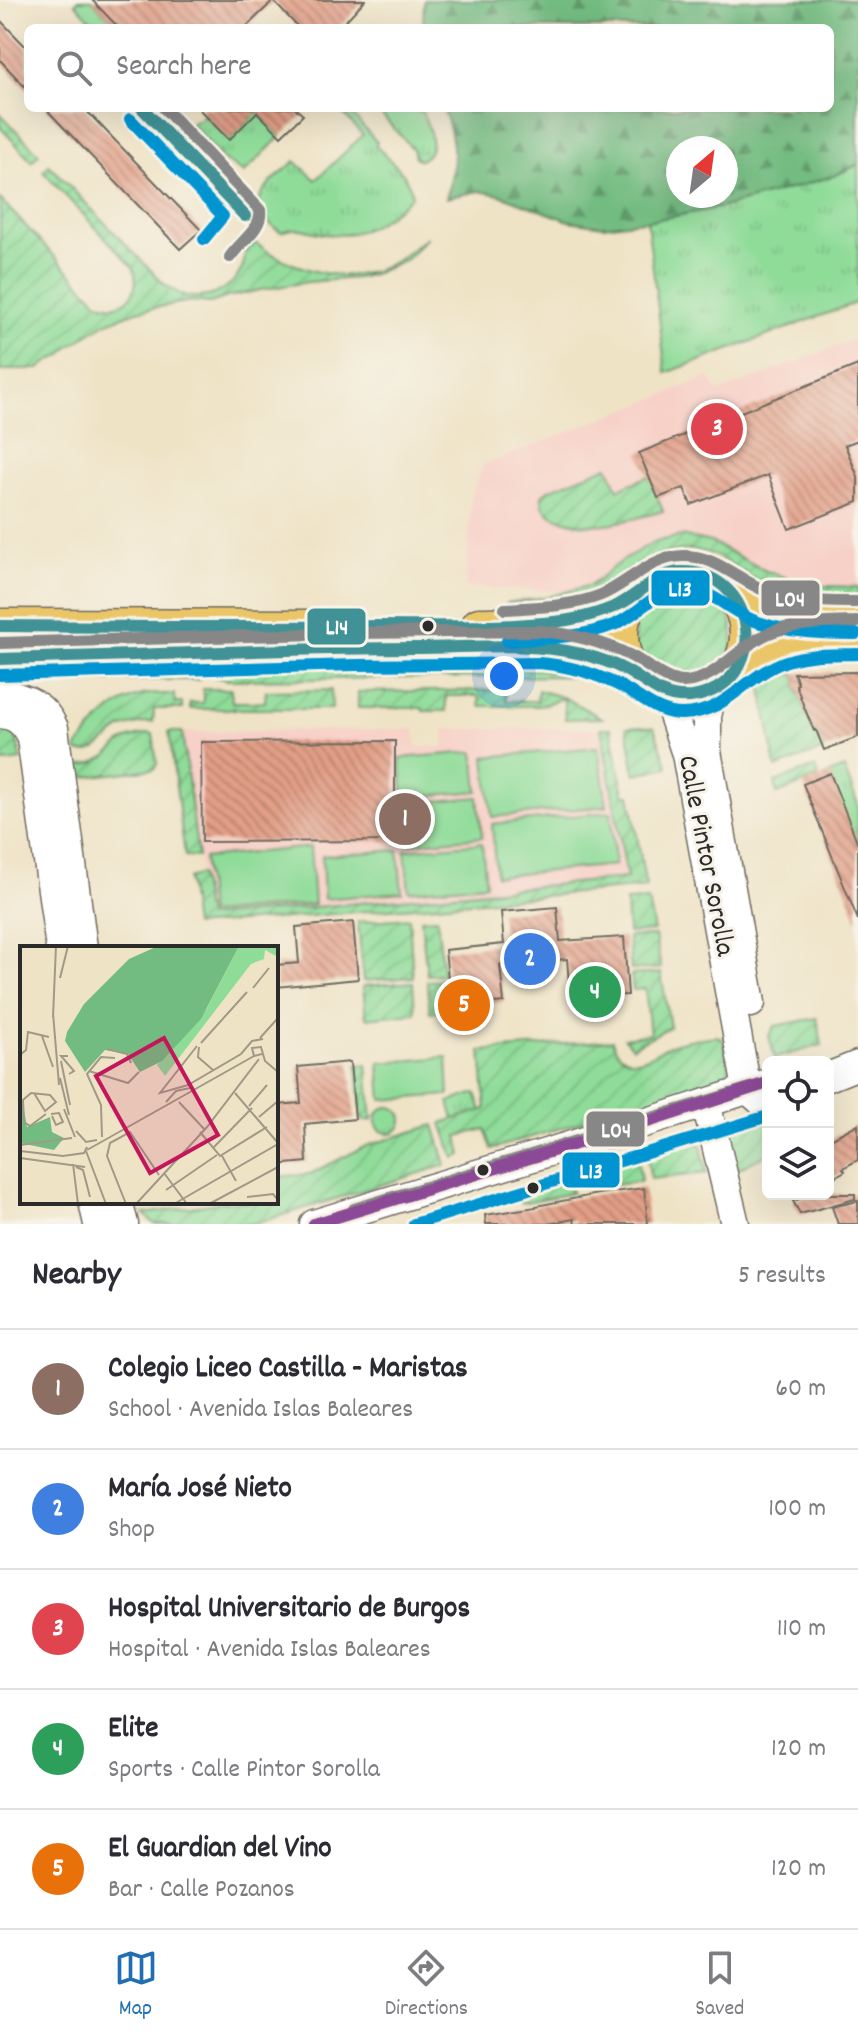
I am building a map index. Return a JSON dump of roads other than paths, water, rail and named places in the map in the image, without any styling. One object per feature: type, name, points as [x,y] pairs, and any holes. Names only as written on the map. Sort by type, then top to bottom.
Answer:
[{"type":"main road","points":[[0,659],[548,622],[596,614],[612,608],[634,596],[649,582],[675,572],[702,574],[759,605],[800,616],[858,618]]},
{"type":"main road","points":[[724,682],[745,654],[748,632],[742,610],[729,590]]},
{"type":"main road","points":[[634,596],[622,622],[621,636],[628,663],[648,685]]},
{"type":"main road","points":[[0,626],[540,647],[587,655],[681,698],[698,696],[724,682],[773,648],[802,641],[858,638]]},
{"type":"main road","points":[[16,644],[308,638]]},
{"type":"street","name":"Calle Pintor Sorolla","points":[[724,682],[707,716],[707,751],[744,1022]]},
{"type":"street","name":"Calle Pintor Sorolla","points":[[648,685],[672,712],[686,754],[762,1091]]},
{"type":"street","points":[[0,695],[13,695],[39,707],[49,717],[56,736],[52,793],[60,946]]},
{"type":"street","points":[[10,717],[27,728],[52,793],[83,946]]},
{"type":"street","points":[[359,1224],[762,1091]]},
{"type":"street","points":[[314,1224],[708,1110]]},
{"type":"street","points":[[708,1110],[735,1224]]},
{"type":"street","points":[[93,1204],[98,1224]]},
{"type":"street","points":[[119,1204],[124,1224]]},
{"type":"place","name":"Hospital Universitario de Burgos","points":[[717,429]]},
{"type":"place","name":"Colegio Liceo Castilla - Maristas","points":[[405,819]]},
{"type":"place","name":"María José Nieto","points":[[530,959]]},
{"type":"place","name":"Elite","points":[[595,992]]},
{"type":"place","name":"El Guardian del Vino","points":[[464,1005]]}]
